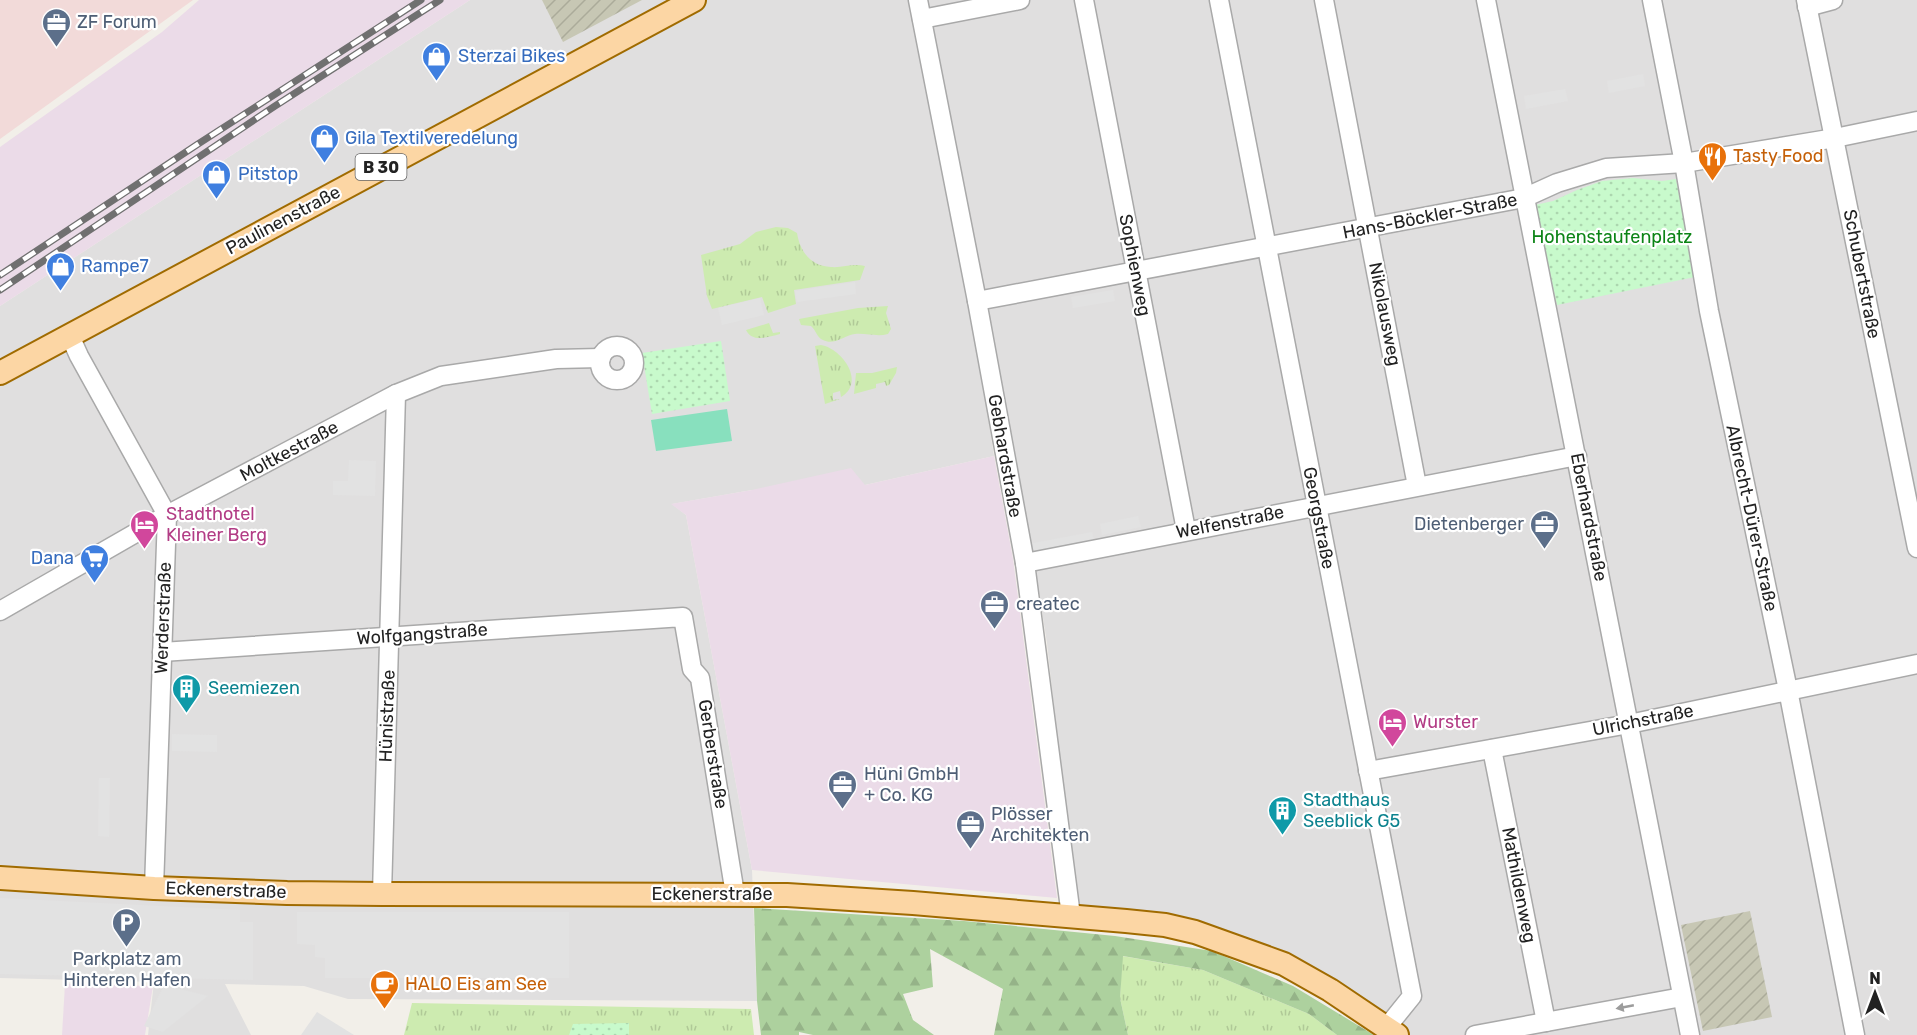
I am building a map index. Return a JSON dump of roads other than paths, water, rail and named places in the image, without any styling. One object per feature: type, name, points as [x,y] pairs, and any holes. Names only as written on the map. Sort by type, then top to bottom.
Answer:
[{"type":"main road","name":"Paulinenstraße","points":[[0,373],[694,0]]},
{"type":"main road","name":"Eckenerstraße","points":[[0,878],[154,888],[382,894],[828,896],[1165,925],[1223,941],[1284,964],[1330,990],[1392,1031]]},
{"type":"street","name":"Gebhardstraße","points":[[918,0],[1024,562],[1071,916]]},
{"type":"street","points":[[922,19],[1020,0]]},
{"type":"street","name":"Sophienweg","points":[[1084,0],[1186,530]]},
{"type":"street","name":"Georgstraße","points":[[1219,0],[1412,996],[1392,1031]]},
{"type":"street","name":"Nikolausweg","points":[[1324,0],[1417,486]]},
{"type":"street","name":"Eberhardstraße","points":[[1486,0],[1690,1035]]},
{"type":"street","name":"Albrecht-Dürer-Straße","points":[[1652,0],[1684,163],[1709,311],[1788,690],[1855,1035]]},
{"type":"street","points":[[1806,3],[1833,0]]},
{"type":"street","name":"Schubertstraße","points":[[1806,3],[1917,548]]},
{"type":"street","name":"Hans-Böckler-Straße","points":[[976,301],[1369,229],[1524,198],[1566,180],[1606,168],[1684,163],[1834,138],[1917,121]]},
{"type":"street","points":[[70,336],[167,515]]},
{"type":"street","name":"Moltkestraße","points":[[0,610],[167,515],[396,394],[441,376],[556,359],[601,358]]},
{"type":"street","name":"Hünistraße","points":[[382,894],[396,394]]},
{"type":"street","name":"Welfenstraße","points":[[1024,562],[1577,456]]},
{"type":"street","name":"Werderstraße","points":[[154,888],[167,515]]},
{"type":"street","name":"Wolfgangstraße","points":[[162,652],[682,617]]},
{"type":"street","name":"Gerberstraße","points":[[682,617],[692,669],[700,678],[735,894]]},
{"type":"street","name":"Ulrichstraße","points":[[1368,771],[1629,724],[1917,664]]},
{"type":"street","name":"Mathildenweg","points":[[1492,749],[1546,1022]]},
{"type":"street","points":[[1475,1035],[1682,997]]},
{"type":"railway","points":[[0,275],[421,0]]},
{"type":"railway","points":[[0,290],[275,106],[440,0]]},
{"type":"place","name":"ZF Forum","points":[[56,48]]},
{"type":"place","name":"Sterzai Bikes","points":[[437,82]]},
{"type":"place","name":"Gila Textilveredelung","points":[[324,164]]},
{"type":"place","name":"Tasty Food","points":[[1712,182]]},
{"type":"place","name":"Pitstop","points":[[217,200]]},
{"type":"place","name":"Rampe7","points":[[60,292]]},
{"type":"place","name":"Stadthotel Kleiner Berg","points":[[145,550]]},
{"type":"place","name":"Dietenberger","points":[[1545,550]]},
{"type":"place","name":"Dana","points":[[95,584]]},
{"type":"place","name":"createc","points":[[995,630]]},
{"type":"place","name":"Seemiezen","points":[[187,714]]},
{"type":"place","name":"Wurster","points":[[1392,748]]},
{"type":"place","name":"Hüni GmbH + Co. KG","points":[[843,810]]},
{"type":"place","name":"Stadthaus Seeblick G5","points":[[1282,836]]},
{"type":"place","name":"Plösser Architekten","points":[[970,850]]},
{"type":"place","name":"Parkplatz am Hinteren Hafen","points":[[127,948]]},
{"type":"place","name":"HALO Eis am See","points":[[384,1010]]},
{"type":"park label","name":"Hohenstaufenplatz","points":[[1612,237]]}]
